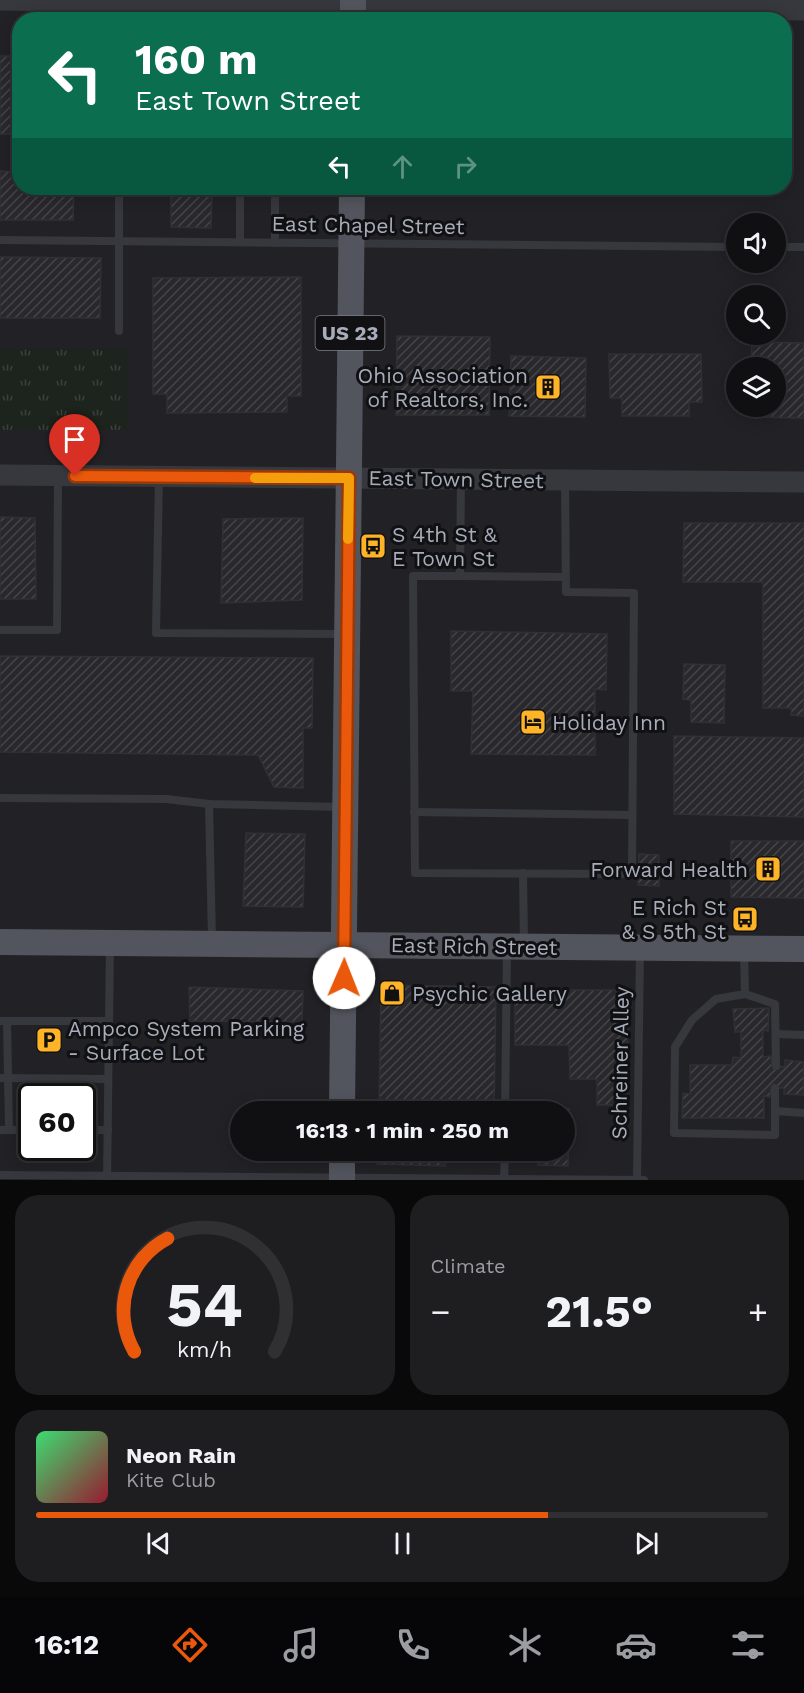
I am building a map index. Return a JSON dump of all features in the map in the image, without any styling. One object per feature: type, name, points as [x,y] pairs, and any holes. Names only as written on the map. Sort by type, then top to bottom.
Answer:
[{"type":"main road","name":"US 23","points":[[342,1101],[351,195]]},
{"type":"main road","name":"East Rich Street","points":[[0,942],[804,949]]},
{"type":"main road","points":[[342,1161],[342,1179]]},
{"type":"street","points":[[0,0],[240,11],[585,4],[804,10]]},
{"type":"street","name":"East Town Street","points":[[0,475],[804,482]]},
{"type":"lane","points":[[119,195],[119,331]]},
{"type":"lane","points":[[240,195],[240,242]]},
{"type":"lane","points":[[275,195],[275,243]]},
{"type":"lane","name":"East Chapel Street","points":[[0,240],[726,247]]},
{"type":"lane","points":[[786,247],[804,247]]},
{"type":"lane","points":[[0,630],[57,630],[58,476]]},
{"type":"lane","points":[[159,477],[156,633],[347,635]]},
{"type":"lane","points":[[460,576],[461,479]]},
{"type":"lane","points":[[565,480],[566,577],[566,592],[634,593],[632,874],[415,873],[413,576],[566,577]]},
{"type":"lane","points":[[0,798],[166,799],[209,804],[345,807]]},
{"type":"lane","points":[[209,804],[213,944]]},
{"type":"lane","points":[[414,812],[632,815]]},
{"type":"lane","points":[[506,1101],[523,873]]},
{"type":"lane","points":[[107,1178],[110,943]]},
{"type":"lane","name":"Schreiner Alley","points":[[637,1180],[640,947]]},
{"type":"lane","points":[[744,948],[745,994]]},
{"type":"lane","points":[[775,1088],[775,1135],[674,1133],[675,1047],[692,1020],[716,999],[745,994],[775,1004],[776,1066]]},
{"type":"lane","points":[[5,1130],[4,1021],[109,1021]]},
{"type":"lane","points":[[777,1034],[804,1035]]},
{"type":"lane","points":[[4,1078],[108,1078]]},
{"type":"lane","points":[[775,1111],[804,1113]]},
{"type":"lane","points":[[96,1130],[108,1130]]},
{"type":"lane","points":[[504,1179],[505,1161]]},
{"type":"lane","points":[[0,1175],[107,1178],[644,1180]]},
{"type":"shaded area","points":[[0,0],[804,0],[804,1180],[0,1180]]},
{"type":"green space","points":[[0,349],[127,349],[127,430],[0,430]]},
{"type":"building","points":[[0,56],[12,56],[12,134],[0,134]]},
{"type":"building","points":[[0,171],[12,172],[12,195],[74,195],[73,220],[0,220]]},
{"type":"building","points":[[171,195],[212,195],[211,228],[171,227]]},
{"type":"building","points":[[0,257],[101,258],[100,318],[0,318]]},
{"type":"building","points":[[301,277],[301,396],[287,396],[287,412],[167,413],[167,394],[153,394],[153,278]]},
{"type":"building","points":[[397,336],[490,337],[489,415],[396,415]]},
{"type":"building","points":[[804,343],[804,418],[751,417],[786,417],[786,357],[751,357],[752,345]]},
{"type":"building","points":[[609,354],[701,354],[702,402],[689,402],[689,416],[622,416],[622,398],[610,398]]},
{"type":"building","name":"Ohio Association of Realtors, Inc.","points":[[511,356],[586,358],[585,417],[509,416]]},
{"type":"building","points":[[0,517],[35,518],[36,599],[0,599]]},
{"type":"building","points":[[303,518],[302,600],[221,603],[223,519]]},
{"type":"building","points":[[684,523],[804,523],[804,716],[791,715],[791,708],[763,708],[763,582],[683,582]]},
{"type":"building","name":"Holiday Inn","points":[[451,631],[607,634],[606,690],[595,689],[595,755],[471,754],[473,691],[451,691]]},
{"type":"building","points":[[0,656],[313,658],[312,728],[303,728],[303,788],[274,787],[258,755],[0,752]]},
{"type":"building","points":[[684,664],[725,665],[724,723],[691,722],[691,700],[683,699]]},
{"type":"building","points":[[674,736],[804,738],[804,817],[674,814]]},
{"type":"building","points":[[246,833],[305,834],[303,907],[243,906]]},
{"type":"building","name":"Forward Health","points":[[731,841],[804,841],[804,898],[731,897]]},
{"type":"building","points":[[639,854],[659,855],[659,886],[638,885]]},
{"type":"building","points":[[381,985],[496,987],[494,1101],[379,1101]]},
{"type":"building","points":[[189,987],[303,991],[302,1022],[190,1021]]},
{"type":"building","points":[[515,990],[628,990],[627,1105],[597,1105],[597,1079],[570,1079],[569,1045],[515,1045]]},
{"type":"building","points":[[769,1008],[768,1031],[763,1030],[763,1057],[771,1056],[772,1066],[785,1067],[785,1060],[804,1062],[804,1095],[784,1094],[784,1088],[771,1088],[770,1097],[764,1096],[764,1118],[682,1118],[683,1093],[690,1094],[690,1065],[732,1065],[733,1057],[741,1058],[741,1032],[735,1032],[733,1009]]},
{"type":"building","points":[[377,1161],[445,1161],[445,1166],[377,1164]]},
{"type":"building","points":[[538,1161],[568,1161],[568,1166],[538,1165]]},
{"type":"slow traffic","points":[[255,478],[349,478],[348,539]]},
{"type":"place","name":"Ohio Association of Realtors, Inc.","points":[[548,387]]},
{"type":"place","name":"S 4th St & E Town St","points":[[373,546]]},
{"type":"place","name":"Holiday Inn","points":[[533,722]]},
{"type":"place","name":"Forward Health","points":[[768,869]]},
{"type":"place","name":"E Rich St & S 5th St","points":[[745,919]]},
{"type":"place","name":"Psychic Gallery","points":[[392,993]]},
{"type":"place","name":"Ampco System Parking - Surface Lot","points":[[49,1040]]},
{"type":"route","points":[[75,476],[349,478],[344,978]]}]
